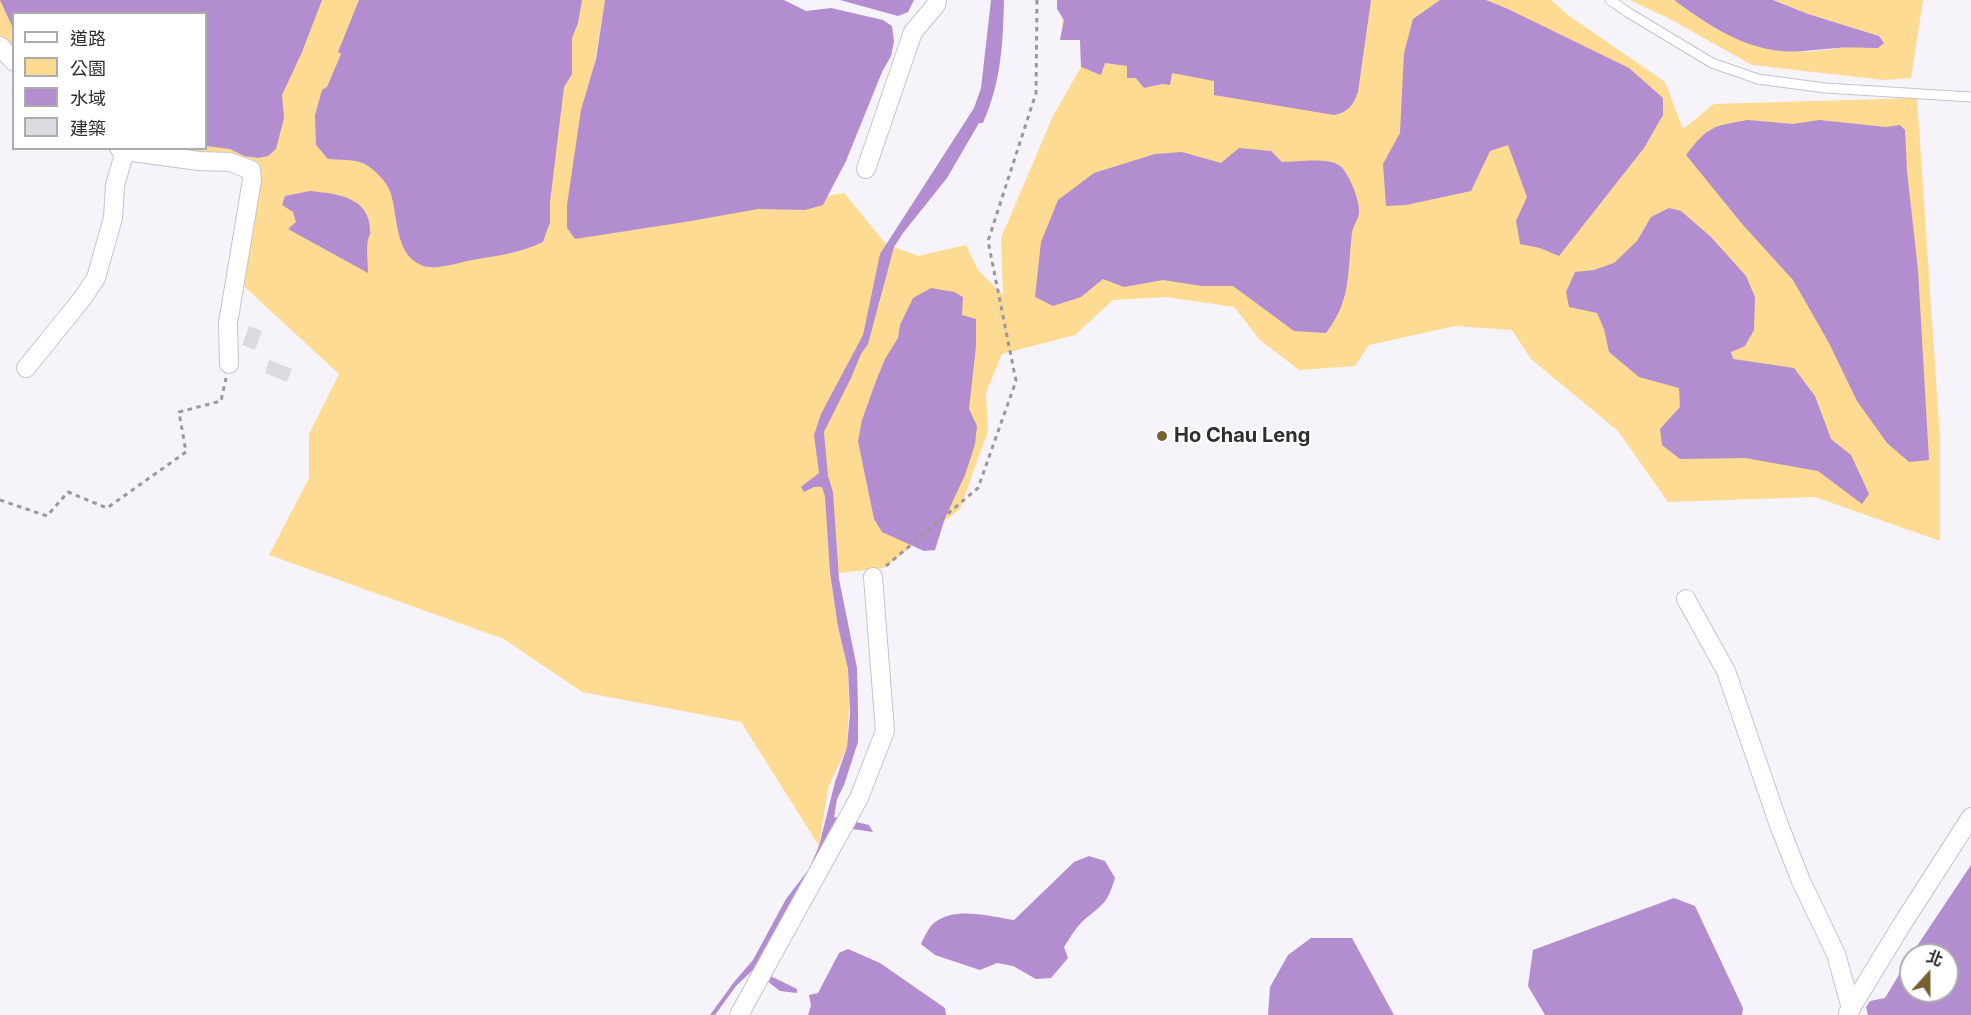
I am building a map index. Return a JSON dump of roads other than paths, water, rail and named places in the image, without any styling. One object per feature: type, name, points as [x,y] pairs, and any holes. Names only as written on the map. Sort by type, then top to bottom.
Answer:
[{"type":"street","points":[[866,169],[913,32],[936,5],[937,0]]},
{"type":"street","points":[[0,46],[12,60]]},
{"type":"street","points":[[26,368],[82,300],[96,278],[113,218],[115,185],[122,150],[199,162],[230,162],[251,170],[252,180],[228,322],[228,364]]},
{"type":"street","points":[[739,1015],[859,798],[885,731],[873,577]]},
{"type":"street","points":[[1686,599],[1726,671],[1783,836],[1801,881],[1836,954],[1850,1012]]},
{"type":"street","points":[[1850,1012],[1901,926],[1971,817]]},
{"type":"lane","points":[[1610,0],[1629,14],[1712,63],[1758,79],[1825,88],[1971,98]]},
{"type":"water","points":[[0,0],[322,0],[282,95],[284,118],[276,149],[268,156],[258,158],[244,156],[230,149],[207,146],[207,12],[12,12],[12,26]]},
{"type":"water","points":[[359,0],[582,0],[578,23],[572,38],[572,74],[564,87],[550,202],[550,222],[543,242],[517,251],[446,266],[421,265],[412,260],[401,243],[393,200],[383,179],[361,162],[328,159],[316,145],[315,115],[322,90],[327,87],[341,54],[338,52]]},
{"type":"water","points":[[605,0],[784,0],[806,11],[831,8],[883,20],[892,26],[894,42],[891,56],[882,72],[846,161],[823,205],[805,210],[758,209],[575,239],[567,228],[567,205],[581,110],[596,59]]},
{"type":"water","points":[[840,0],[914,0],[908,12],[898,16]]},
{"type":"water","points":[[991,0],[1004,0],[1000,63],[989,108],[983,123],[979,123],[947,178],[894,247],[868,344],[824,432],[828,476],[833,492],[839,579],[857,668],[858,742],[837,799],[834,817],[869,825],[873,832],[832,826],[825,848],[760,960],[762,972],[797,989],[797,993],[780,991],[753,970],[736,986],[715,1015],[710,1015],[753,960],[786,899],[809,869],[819,846],[835,782],[847,747],[850,713],[848,669],[838,627],[830,573],[825,496],[822,487],[814,487],[804,492],[801,487],[819,473],[814,435],[821,414],[863,335],[880,254],[974,108],[981,88]]},
{"type":"water","points":[[1057,0],[1371,0],[1358,92],[1350,107],[1334,115],[1214,95],[1214,81],[1172,73],[1170,85],[1162,84],[1144,88],[1136,78],[1127,78],[1127,66],[1105,63],[1101,75],[1081,67],[1080,40],[1060,40],[1064,20],[1057,9]]},
{"type":"water","points":[[1440,0],[1486,0],[1508,9],[1629,68],[1663,98],[1663,115],[1644,148],[1559,256],[1540,248],[1520,244],[1516,221],[1527,197],[1508,145],[1490,151],[1471,191],[1406,205],[1386,206],[1383,164],[1400,133],[1404,53],[1413,19]]},
{"type":"water","points":[[1674,0],[1773,0],[1808,14],[1879,36],[1884,43],[1878,48],[1795,52],[1766,49],[1724,33]]},
{"type":"water","points":[[1748,120],[1793,124],[1819,120],[1886,127],[1900,125],[1905,130],[1918,270],[1929,460],[1909,462],[1887,443],[1857,401],[1829,343],[1793,280],[1743,225],[1686,155],[1700,138],[1712,129]]},
{"type":"water","points":[[1239,148],[1271,151],[1282,162],[1335,163],[1340,166],[1350,181],[1358,201],[1359,215],[1352,233],[1344,297],[1326,333],[1294,331],[1233,286],[1202,286],[1163,280],[1124,287],[1103,279],[1081,297],[1053,306],[1035,297],[1041,242],[1058,200],[1094,173],[1155,154],[1182,152],[1221,163]]},
{"type":"water","points":[[310,191],[350,199],[364,210],[370,233],[367,248],[368,273],[288,229],[296,222],[293,212],[282,205],[285,196]]},
{"type":"water","points":[[1669,208],[1681,211],[1711,237],[1746,276],[1755,297],[1754,330],[1745,346],[1731,352],[1733,359],[1794,368],[1815,396],[1831,439],[1851,455],[1869,494],[1862,504],[1818,471],[1745,458],[1680,459],[1662,445],[1660,429],[1680,407],[1679,388],[1639,377],[1609,352],[1604,329],[1597,313],[1569,307],[1566,292],[1575,272],[1594,270],[1614,263],[1637,241],[1651,217]]},
{"type":"water","points":[[931,288],[954,292],[963,297],[962,315],[976,319],[976,346],[969,409],[977,426],[975,444],[965,475],[945,518],[935,550],[924,551],[882,532],[874,519],[858,441],[862,420],[876,381],[885,359],[898,338],[900,325],[913,298]]},
{"type":"water","points":[[1089,856],[1105,861],[1115,878],[1104,902],[1081,923],[1064,947],[1068,958],[1051,978],[1036,979],[1013,966],[997,963],[980,970],[935,955],[921,944],[934,923],[952,915],[972,914],[1014,920],[1074,862]]},
{"type":"water","points":[[1971,865],[1971,1015],[1868,1015],[1866,1007],[1870,1001],[1885,998],[1899,975],[1899,1003],[1959,1003],[1959,943],[1919,943]]},
{"type":"water","points":[[1674,898],[1695,906],[1743,1008],[1742,1015],[1545,1015],[1528,986],[1533,950]]},
{"type":"water","points":[[1311,938],[1352,938],[1394,1015],[1268,1015],[1270,987],[1288,955]]},
{"type":"water","points":[[848,949],[880,963],[945,1008],[946,1015],[808,1015],[811,1006],[809,995],[818,993],[839,953]]},
{"type":"place","name":"Ho Chau Leng","points":[[1162,436]]}]
